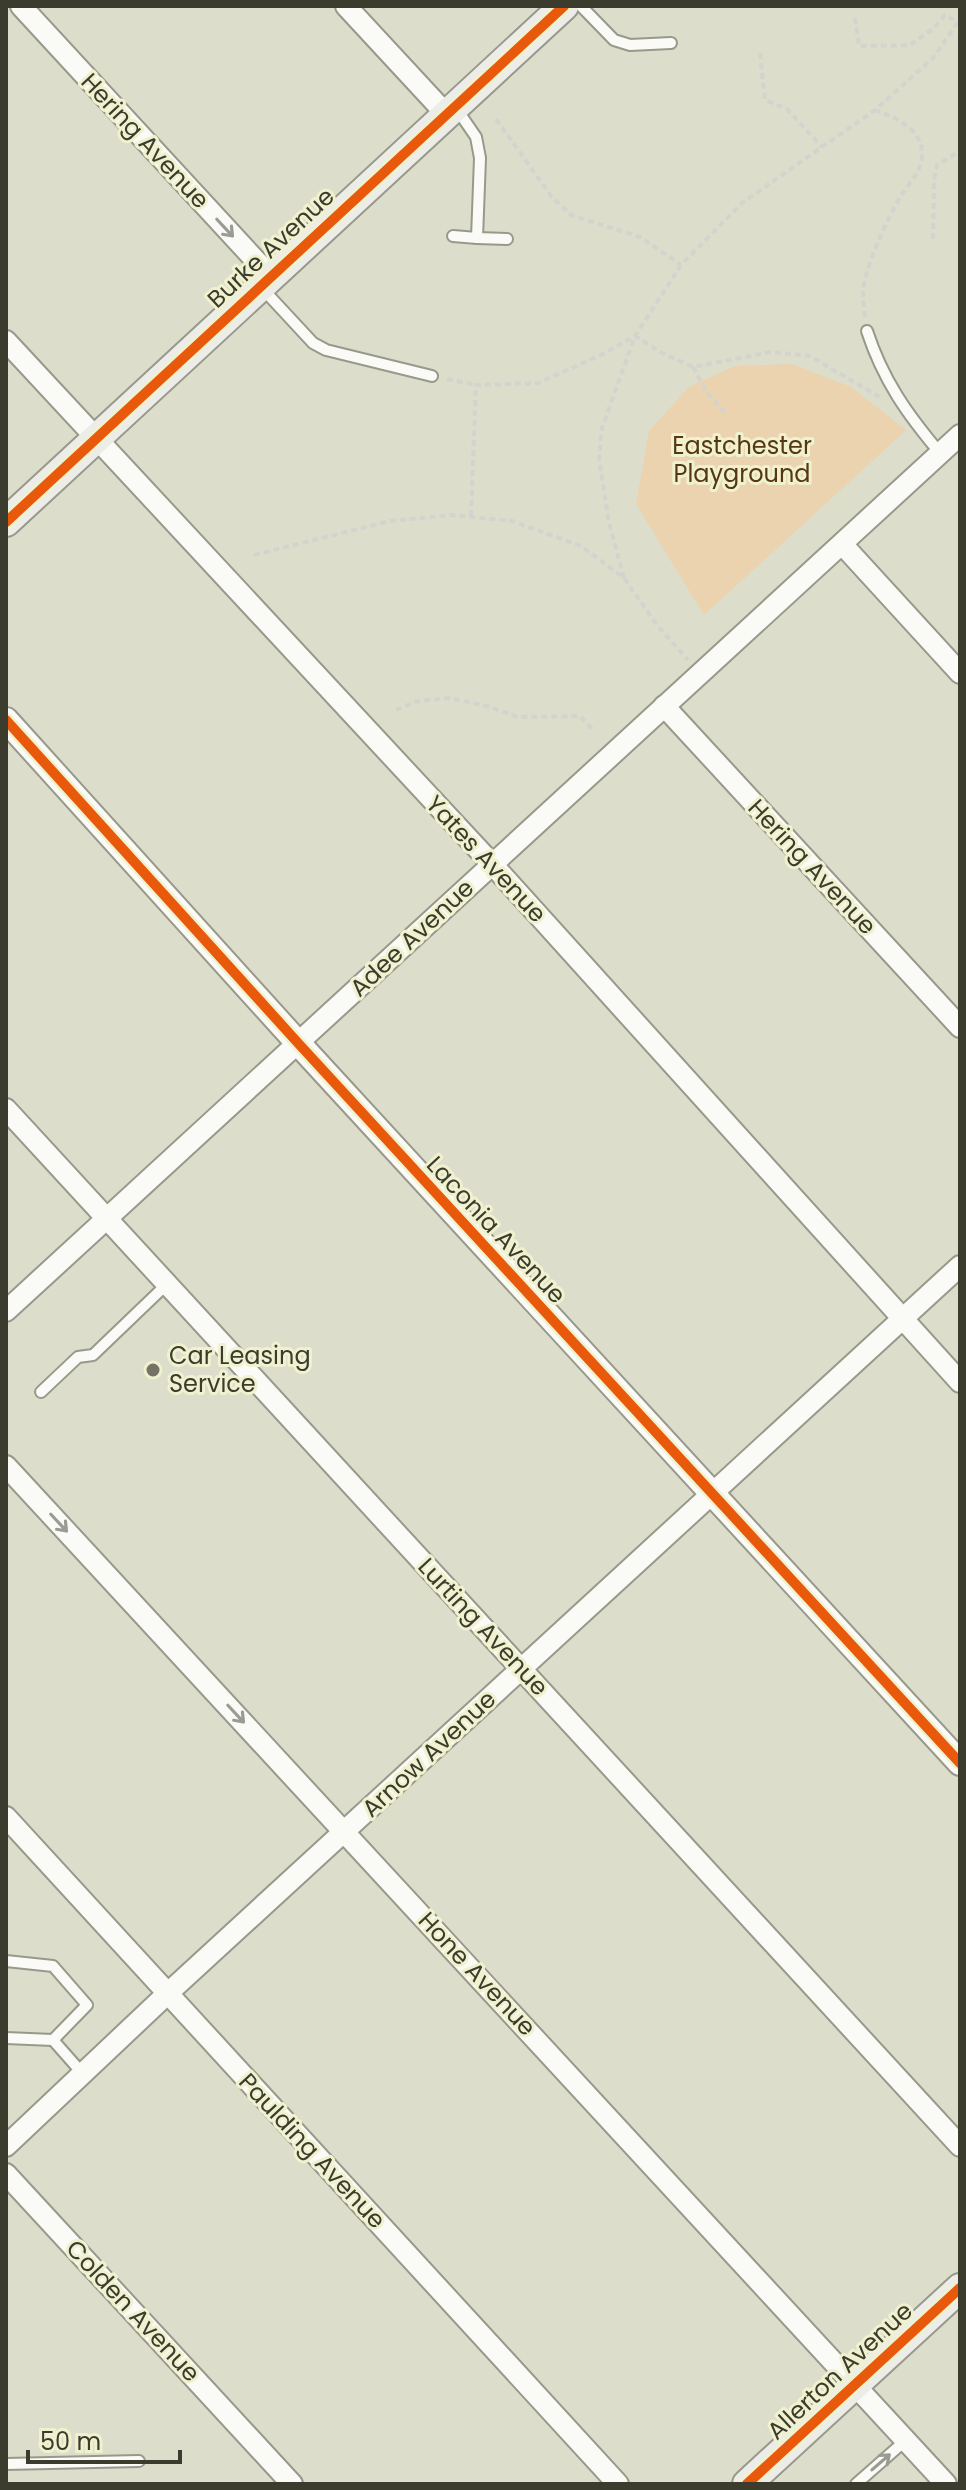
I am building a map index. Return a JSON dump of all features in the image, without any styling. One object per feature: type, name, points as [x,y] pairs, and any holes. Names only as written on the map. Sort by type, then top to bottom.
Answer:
[{"type":"main road","name":"Burke Avenue","points":[[6,522],[564,6]]},
{"type":"main road","name":"Allerton Avenue","points":[[759,2480],[960,2288]]},
{"type":"street","name":"Hering Avenue","points":[[21,6],[265,281]]},
{"type":"street","points":[[346,6],[451,110]]},
{"type":"street","name":"Yates Avenue","points":[[6,341],[492,864],[960,1382]]},
{"type":"street","name":"Adee Avenue","points":[[6,1311],[960,435]]},
{"type":"street","points":[[842,544],[960,673]]},
{"type":"street","name":"Hering Avenue","points":[[664,706],[960,1027]]},
{"type":"street","name":"Laconia Avenue","points":[[6,720],[298,1043],[960,1763]]},
{"type":"street","name":"Lurting Avenue","points":[[6,1109],[960,2146]]},
{"type":"street","name":"Arnow Avenue","points":[[6,2146],[167,1994],[960,1266]]},
{"type":"street","name":"Hone Avenue","points":[[6,1466],[946,2484]]},
{"type":"street","name":"Paulding Avenue","points":[[6,1817],[618,2484]]},
{"type":"street","name":"Colden Avenue","points":[[6,2174],[292,2484]]},
{"type":"lane","points":[[581,6],[614,40],[630,45],[671,43]]},
{"type":"lane","points":[[451,110],[476,137],[480,158],[477,238]]},
{"type":"lane","points":[[453,236],[507,239]]},
{"type":"lane","points":[[265,281],[313,343],[326,350],[432,376]]},
{"type":"lane","points":[[867,331],[878,364],[908,415],[940,453]]},
{"type":"lane","points":[[41,1392],[78,1357],[93,1355],[167,1284]]},
{"type":"lane","points":[[6,1961],[53,1966],[87,2005],[53,2040]]},
{"type":"lane","points":[[6,2038],[53,2040],[83,2074]]},
{"type":"lane","points":[[856,2484],[906,2440]]},
{"type":"lane","points":[[6,2464],[139,2461]]},
{"type":"path","points":[[624,578],[609,523],[599,458],[602,428],[635,336],[681,265],[742,203],[875,110],[933,58],[959,20],[945,15],[933,29],[910,45],[859,46],[855,18]]},
{"type":"path","points":[[760,53],[765,100],[787,109],[822,147]]},
{"type":"path","points":[[867,331],[863,291],[874,253],[902,196],[918,174],[922,151],[914,133],[900,120],[875,110]]},
{"type":"path","points":[[496,119],[551,196],[571,215],[640,237],[681,265]]},
{"type":"path","points":[[933,239],[937,165],[960,151]]},
{"type":"path","points":[[635,336],[693,367],[771,352],[810,356],[908,415]]},
{"type":"path","points":[[432,376],[476,385],[538,383],[635,336]]},
{"type":"path","points":[[693,367],[706,391],[726,414]]},
{"type":"path","points":[[471,516],[476,385]]},
{"type":"path","points":[[254,555],[390,521],[453,515],[512,521],[581,546],[624,578],[657,625],[700,674]]},
{"type":"path","points":[[396,710],[418,701],[449,698],[518,717],[580,716],[592,729]]},
{"type":"green space","name":"Eastchester Playground","points":[[792,364],[851,387],[906,430],[704,615],[636,504],[649,431],[689,387],[735,366]]},
{"type":"cycle path","points":[[6,522],[564,6]]},
{"type":"cycle path","points":[[6,720],[298,1043],[960,1763]]},
{"type":"cycle path","points":[[747,2484],[960,2288]]},
{"type":"place","name":"Car Leasing Service","points":[[153,1370]]}]
